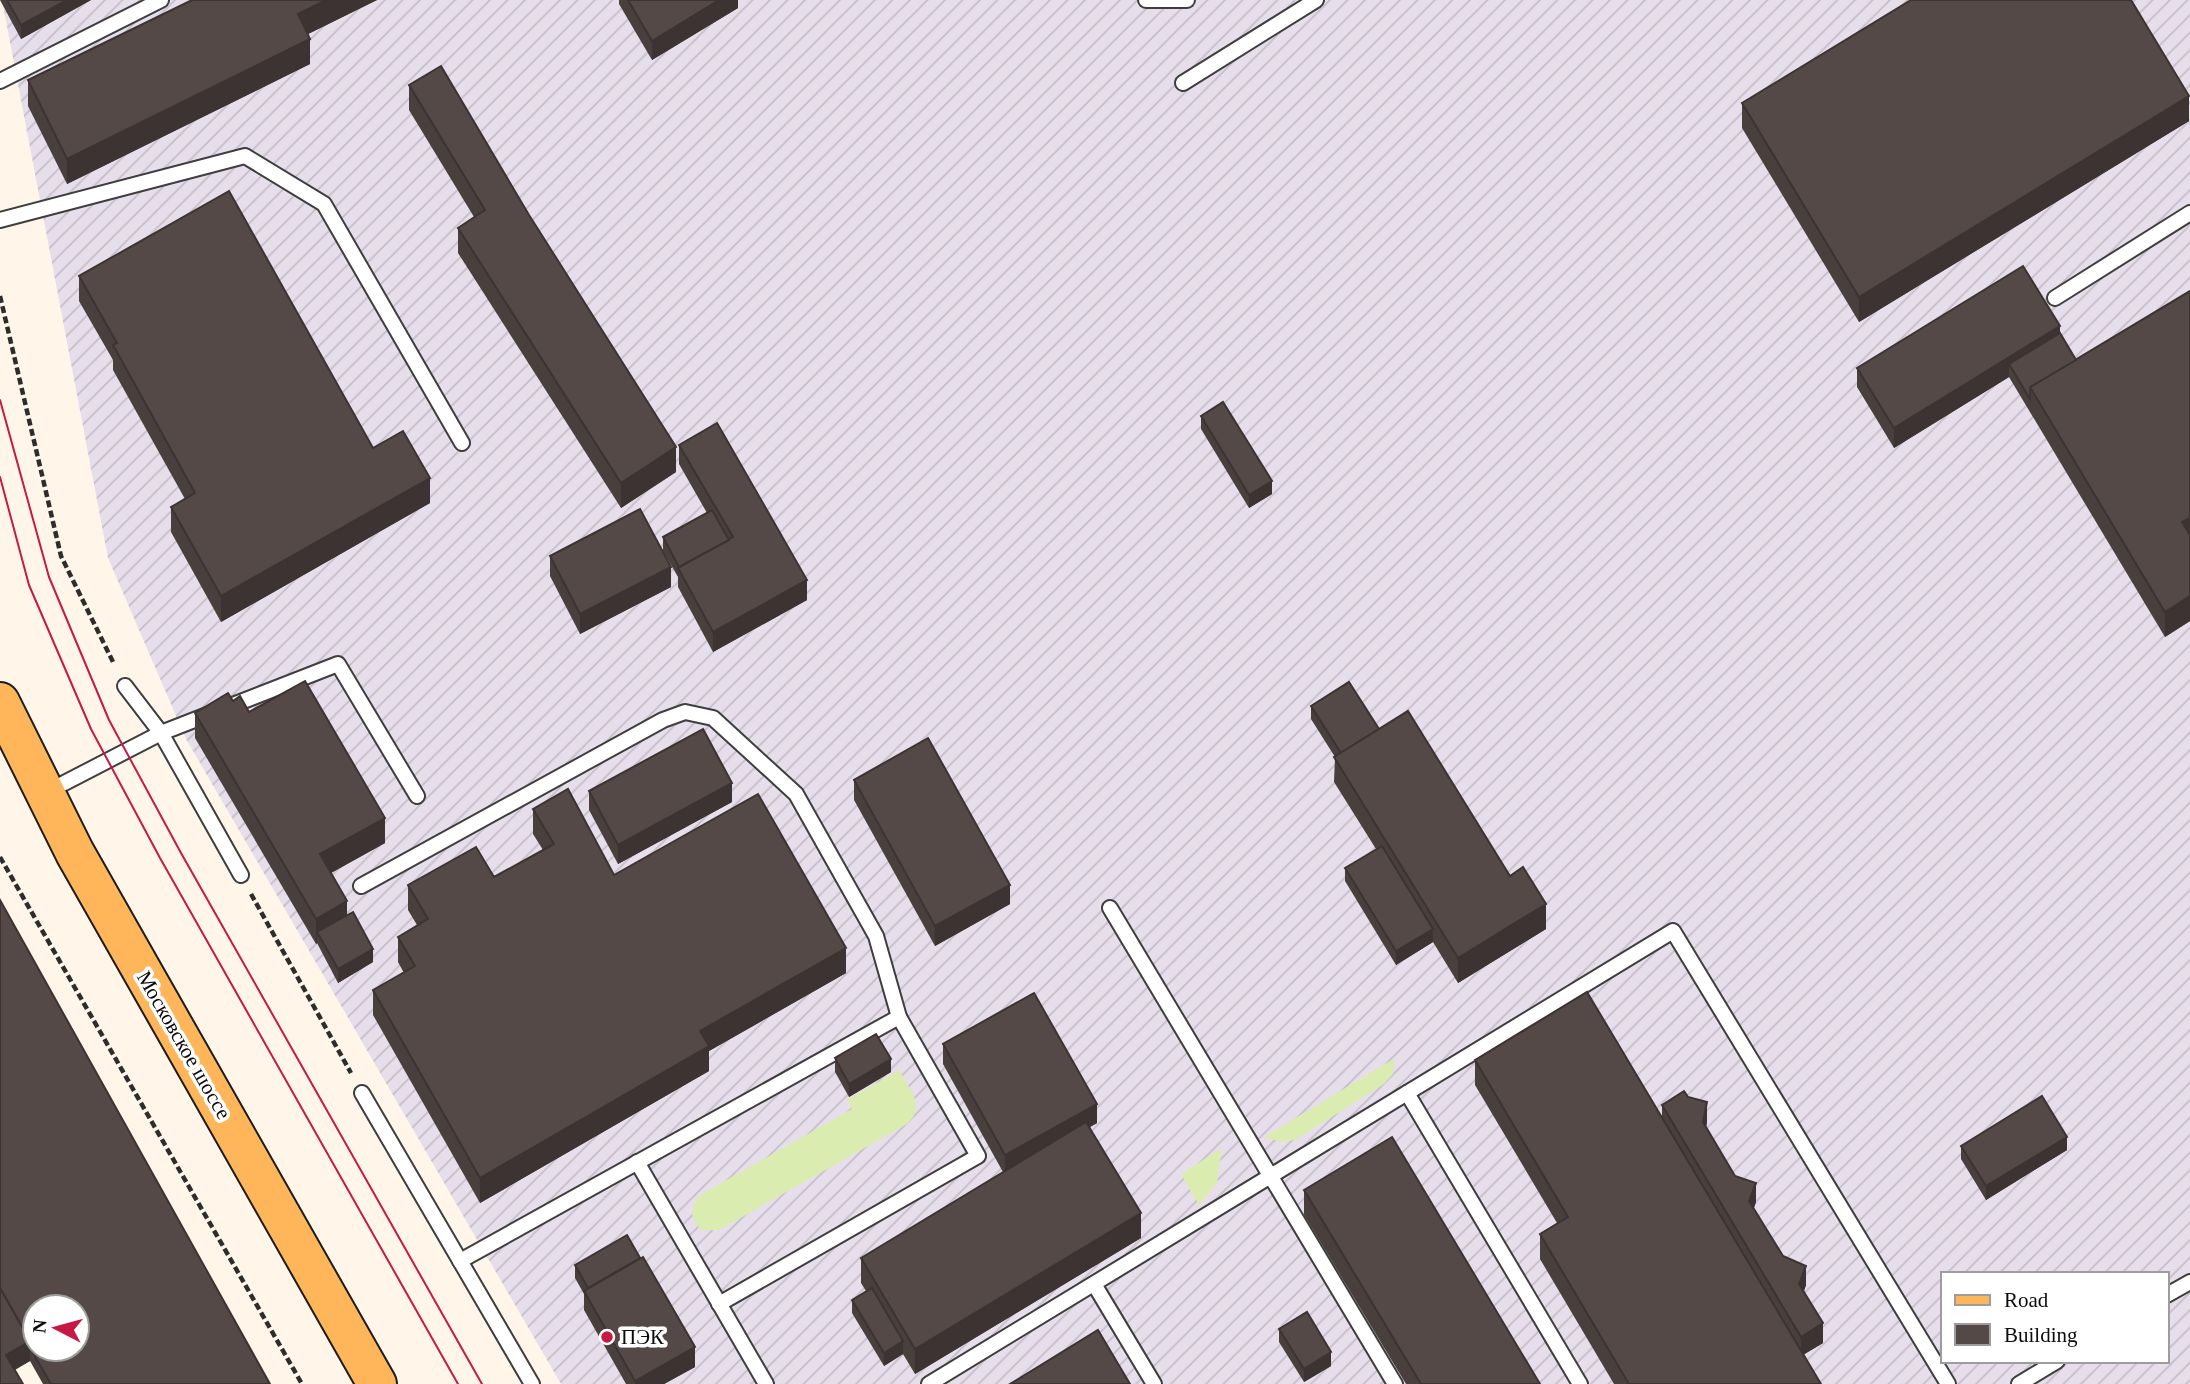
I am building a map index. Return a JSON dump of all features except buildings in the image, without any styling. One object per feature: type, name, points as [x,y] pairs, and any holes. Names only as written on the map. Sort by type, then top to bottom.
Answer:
[{"type":"main road","name":"Московское шоссе","points":[[0,702],[75,853],[376,1384]]},
{"type":"lane","points":[[0,81],[161,0]]},
{"type":"lane","points":[[1146,0],[1187,0]]},
{"type":"lane","points":[[1183,83],[1316,0]]},
{"type":"lane","points":[[0,220],[245,156],[324,204],[462,443]]},
{"type":"lane","points":[[2055,298],[2190,213]]},
{"type":"lane","points":[[44,793],[161,733],[338,664],[418,796]]},
{"type":"lane","points":[[125,686],[161,733],[241,875]]},
{"type":"lane","points":[[361,886],[663,720],[685,712],[713,718],[796,794],[876,936],[899,1017],[978,1156],[719,1304]]},
{"type":"lane","points":[[1110,908],[1395,1384]]},
{"type":"lane","points":[[929,1384],[1673,931],[1948,1384]]},
{"type":"lane","points":[[460,1261],[899,1017]]},
{"type":"lane","points":[[362,1093],[532,1384]]},
{"type":"lane","points":[[1407,1093],[1580,1384]]},
{"type":"lane","points":[[638,1163],[765,1384]]},
{"type":"lane","points":[[2169,1294],[2190,1282]]},
{"type":"lane","points":[[1094,1284],[1154,1384]]},
{"type":"lane","points":[[2019,1384],[2054,1363]]},
{"type":"path","points":[[0,296],[61,556],[125,686]]},
{"type":"path","points":[[0,857],[302,1384]]},
{"type":"path","points":[[241,875],[362,1093]]},
{"type":"shaded area","points":[[2,0],[2190,0],[2190,1384],[561,1384],[186,739],[108,558]]},
{"type":"green space","points":[[1395,1058],[1393,1074],[1384,1084],[1295,1140],[1281,1142],[1264,1137]]},
{"type":"green space","points":[[899,1070],[916,1104],[916,1111],[907,1124],[719,1230],[701,1230],[697,1226],[693,1208],[700,1195],[852,1109],[847,1100]]},
{"type":"green space","points":[[1222,1148],[1217,1183],[1199,1205],[1181,1174]]},
{"type":"tram line","points":[[0,400],[49,577],[109,720],[181,853],[482,1384]]},
{"type":"tram line","points":[[0,477],[29,585],[91,729],[160,858],[458,1384]]},
{"type":"place","name":"ПЭК","points":[[607,1337]]}]
